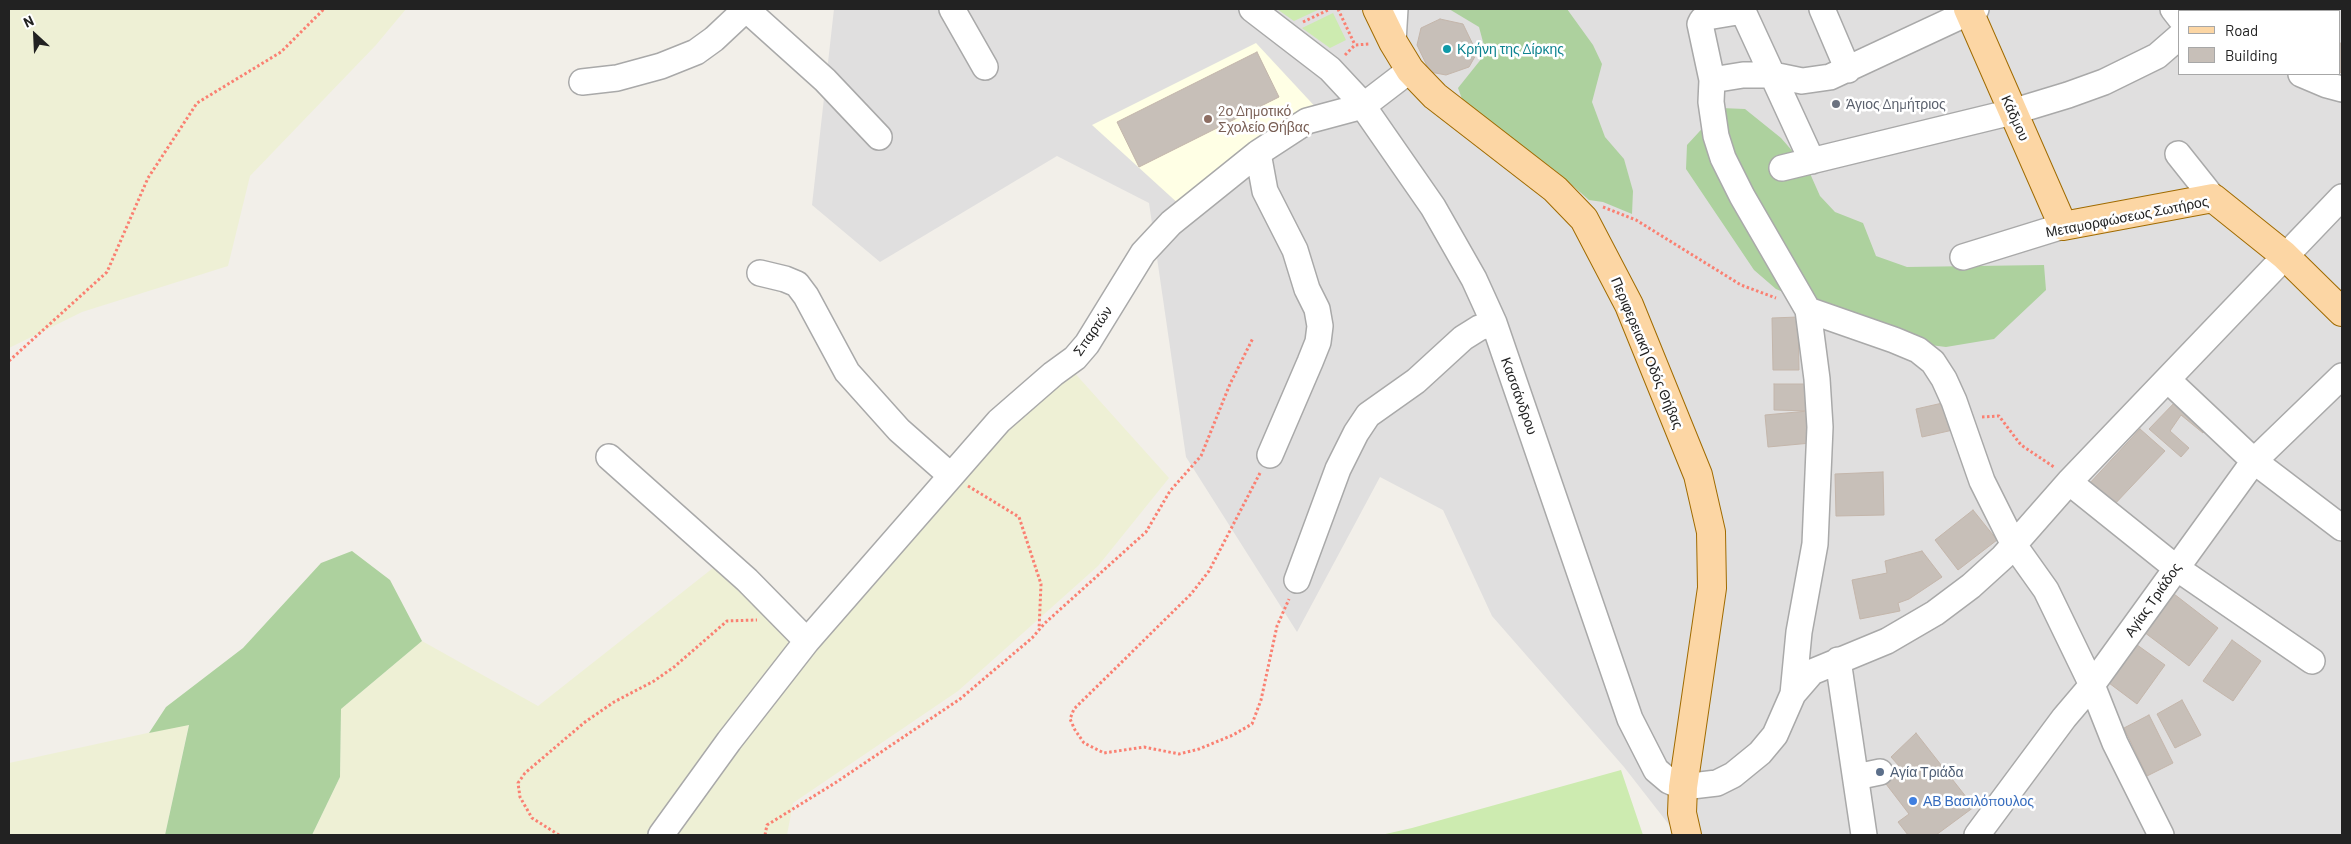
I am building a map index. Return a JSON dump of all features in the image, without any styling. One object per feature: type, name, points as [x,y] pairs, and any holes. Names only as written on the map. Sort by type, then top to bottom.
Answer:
[{"type":"main road","name":"Περιφερειακή Οδός Θήβας","points":[[1377,9],[1393,42],[1410,70],[1454,111],[1517,157],[1573,205],[1584,219],[1629,305],[1665,390],[1698,475],[1711,532],[1712,588],[1683,787]]},
{"type":"main road","name":"Κάδμου","points":[[1971,10],[2012,112],[2063,226]]},
{"type":"main road","name":"Μεταμορφώσεως Σωτήρος","points":[[2063,226],[2213,198],[2284,255],[2342,312]]},
{"type":"main road","points":[[1683,787],[1682,813],[1687,835]]},
{"type":"street","points":[[582,82],[617,78],[661,66],[696,52],[714,39],[746,9],[825,80],[879,137]]},
{"type":"street","points":[[952,9],[985,67]]},
{"type":"street","name":"Κασσάνδρου","points":[[1252,9],[1330,69],[1364,106],[1432,207],[1474,279],[1494,323],[1630,719],[1656,770],[1669,781],[1683,787]]},
{"type":"street","points":[[1393,42],[1395,9]]},
{"type":"street","points":[[1822,9],[1848,70]]},
{"type":"street","points":[[1793,694],[1799,632],[1815,544],[1819,488],[1817,379],[1808,310],[1722,158],[1714,122],[1712,80],[1700,27],[1702,20],[1714,15],[1743,10],[1812,161]]},
{"type":"street","points":[[1712,80],[1743,75],[1773,75],[1813,81],[1848,70],[1971,10]]},
{"type":"street","points":[[1782,168],[2012,112],[2104,82],[2157,56],[2178,38]]},
{"type":"street","points":[[1364,106],[1410,70]]},
{"type":"street","points":[[2303,75],[2342,89]]},
{"type":"street","name":"Σπαρτών","points":[[661,835],[729,741],[807,641],[950,476],[999,421],[1053,374],[1075,358],[1087,344],[1144,253],[1172,223],[1258,153],[1307,122],[1364,106]]},
{"type":"street","points":[[1258,153],[1265,191],[1295,250],[1316,309],[1320,326],[1318,342],[1270,456]]},
{"type":"street","points":[[2178,154],[2213,198]]},
{"type":"street","points":[[1683,787],[1716,783],[1746,764],[1775,736],[1793,694],[1812,672],[1887,641],[1935,613],[1971,586],[2014,544],[2063,475],[2168,380],[2284,255],[2342,197]]},
{"type":"street","name":"Μεταμορφώσεως Σωτήρος","points":[[1963,257],[2063,226]]},
{"type":"street","points":[[760,274],[785,279],[797,284],[806,296],[847,372],[899,430],[950,476]]},
{"type":"street","points":[[1808,310],[1918,350],[1933,362],[1944,379],[1962,421],[1982,481],[2014,544],[2046,590],[2092,685],[2116,743],[2162,835]]},
{"type":"street","points":[[1297,580],[1338,470],[1368,415],[1416,381],[1463,338],[1479,328],[1494,323]]},
{"type":"street","name":"Αγίας Τριάδος","points":[[1978,835],[2064,718],[2092,685],[2254,461],[2342,376]]},
{"type":"street","points":[[2168,380],[2254,461],[2342,528]]},
{"type":"street","points":[[609,458],[747,580],[807,641]]},
{"type":"street","points":[[2063,475],[2175,568],[2312,661]]},
{"type":"street","points":[[1838,660],[1864,835]]},
{"type":"street","points":[[1856,776],[1880,772]]},
{"type":"path","points":[[9,361],[107,272],[148,178],[197,103],[281,52],[299,37],[324,9]]},
{"type":"path","points":[[1298,24],[1330,9]]},
{"type":"path","points":[[1338,9],[1355,45]]},
{"type":"path","points":[[1573,205],[1592,204],[1636,220],[1741,285],[1808,310]]},
{"type":"path","points":[[765,835],[767,825],[836,783],[960,699],[1032,638],[1146,532],[1170,491],[1201,456],[1230,384],[1253,338]]},
{"type":"path","points":[[1962,421],[1999,416],[2021,445],[2063,475]]},
{"type":"path","points":[[1270,456],[1209,571],[1191,594],[1074,708],[1070,719],[1084,744],[1104,754],[1144,746],[1179,754],[1199,749],[1234,735],[1252,724],[1261,700],[1277,626],[1297,580]]},
{"type":"path","points":[[950,476],[1019,517],[1041,584],[1040,630]]},
{"type":"path","points":[[558,835],[532,818],[520,796],[518,783],[525,772],[585,722],[614,702],[674,668],[727,621],[787,620]]},
{"type":"shaded area","points":[[9,9],[406,9],[376,45],[250,176],[228,266],[82,312],[9,348]]},
{"type":"shaded area","points":[[834,9],[2342,9],[2342,835],[1677,835],[1624,767],[1492,616],[1443,510],[1380,477],[1297,632],[1186,457],[1149,203],[1057,156],[880,262],[812,205]]},
{"type":"shaded area","name":"2ο Δημοτικό Σχολείο Θήβας","points":[[1256,43],[1321,113],[1181,206],[1092,125]]},
{"type":"shaded area","points":[[1072,370],[1169,478],[1098,566],[958,691],[793,803],[787,835],[312,835],[340,777],[341,709],[422,641],[538,706],[713,568],[812,649],[1010,422]]},
{"type":"shaded area","points":[[189,724],[165,835],[9,835],[9,763]]},
{"type":"green space","points":[[1277,9],[1320,9],[1294,21]]},
{"type":"green space","points":[[1449,9],[1567,9],[1593,45],[1602,64],[1592,102],[1605,137],[1624,159],[1633,191],[1632,214],[1603,202],[1589,200],[1556,171],[1476,112],[1462,99],[1458,88],[1486,53],[1479,27]]},
{"type":"green space","points":[[1333,13],[1346,40],[1330,48],[1302,28]]},
{"type":"green space","points":[[1721,108],[1745,109],[1781,138],[1808,169],[1820,196],[1835,212],[1863,223],[1876,256],[1907,267],[2044,265],[2046,290],[1994,339],[1946,347],[1922,344],[1815,306],[1776,289],[1754,270],[1686,169],[1687,145]]},
{"type":"green space","points":[[352,551],[390,580],[422,641],[341,709],[340,777],[312,835],[165,835],[189,725],[149,733],[166,707],[243,648],[321,563]]},
{"type":"green space","points":[[1621,770],[1643,835],[1381,835],[1412,828]]},
{"type":"building","points":[[2193,9],[2248,9],[2248,10]]},
{"type":"building","name":"Κρήνη της Δίρκης","points":[[1440,19],[1463,24],[1477,53],[1469,67],[1446,75],[1430,72],[1417,45],[1421,28]]},
{"type":"building","points":[[2341,44],[2342,44],[2341,73]]},
{"type":"building","points":[[1257,52],[1279,97],[1139,167],[1117,122]]},
{"type":"building","points":[[1798,317],[1799,370],[1773,370],[1772,318]]},
{"type":"building","points":[[1774,384],[1811,384],[1811,411],[1774,410]]},
{"type":"building","points":[[2178,399],[2208,426],[2203,433],[2181,415],[2170,431],[2189,448],[2181,457],[2149,429]]},
{"type":"building","points":[[1947,402],[1953,430],[1922,437],[1916,409]]},
{"type":"building","points":[[1808,411],[1811,443],[1768,447],[1765,415]]},
{"type":"building","points":[[2140,429],[2165,451],[2112,507],[2088,485]]},
{"type":"building","points":[[1883,472],[1884,515],[1836,516],[1835,474]]},
{"type":"building","points":[[1973,510],[1997,540],[1958,570],[1935,540]]},
{"type":"building","points":[[1922,551],[1942,577],[1909,599],[1898,603],[1900,611],[1860,619],[1852,580],[1887,573],[1885,561]]},
{"type":"building","points":[[2174,594],[2218,628],[2189,666],[2144,632]]},
{"type":"building","points":[[2232,640],[2261,661],[2233,701],[2203,681]]},
{"type":"building","points":[[2133,642],[2165,665],[2137,704],[2105,680]]},
{"type":"building","points":[[2182,700],[2201,735],[2175,748],[2157,714]]},
{"type":"building","points":[[2149,715],[2173,763],[2147,776],[2124,728]]},
{"type":"building","points":[[1916,733],[1974,807],[1936,835],[1908,835],[1898,822],[1909,814],[1883,780],[1900,767],[1891,757]]},
{"type":"place","name":"Κρήνη της Δίρκης","points":[[1447,49]]},
{"type":"place","name":"Άγιος Δημήτριος","points":[[1836,104]]},
{"type":"place","name":"2ο Δημοτικό Σχολείο Θήβας","points":[[1208,119]]},
{"type":"place","name":"Αγία Τριάδα","points":[[1880,772]]},
{"type":"place","name":"ΑΒ Βασιλόπουλος","points":[[1913,801]]}]
